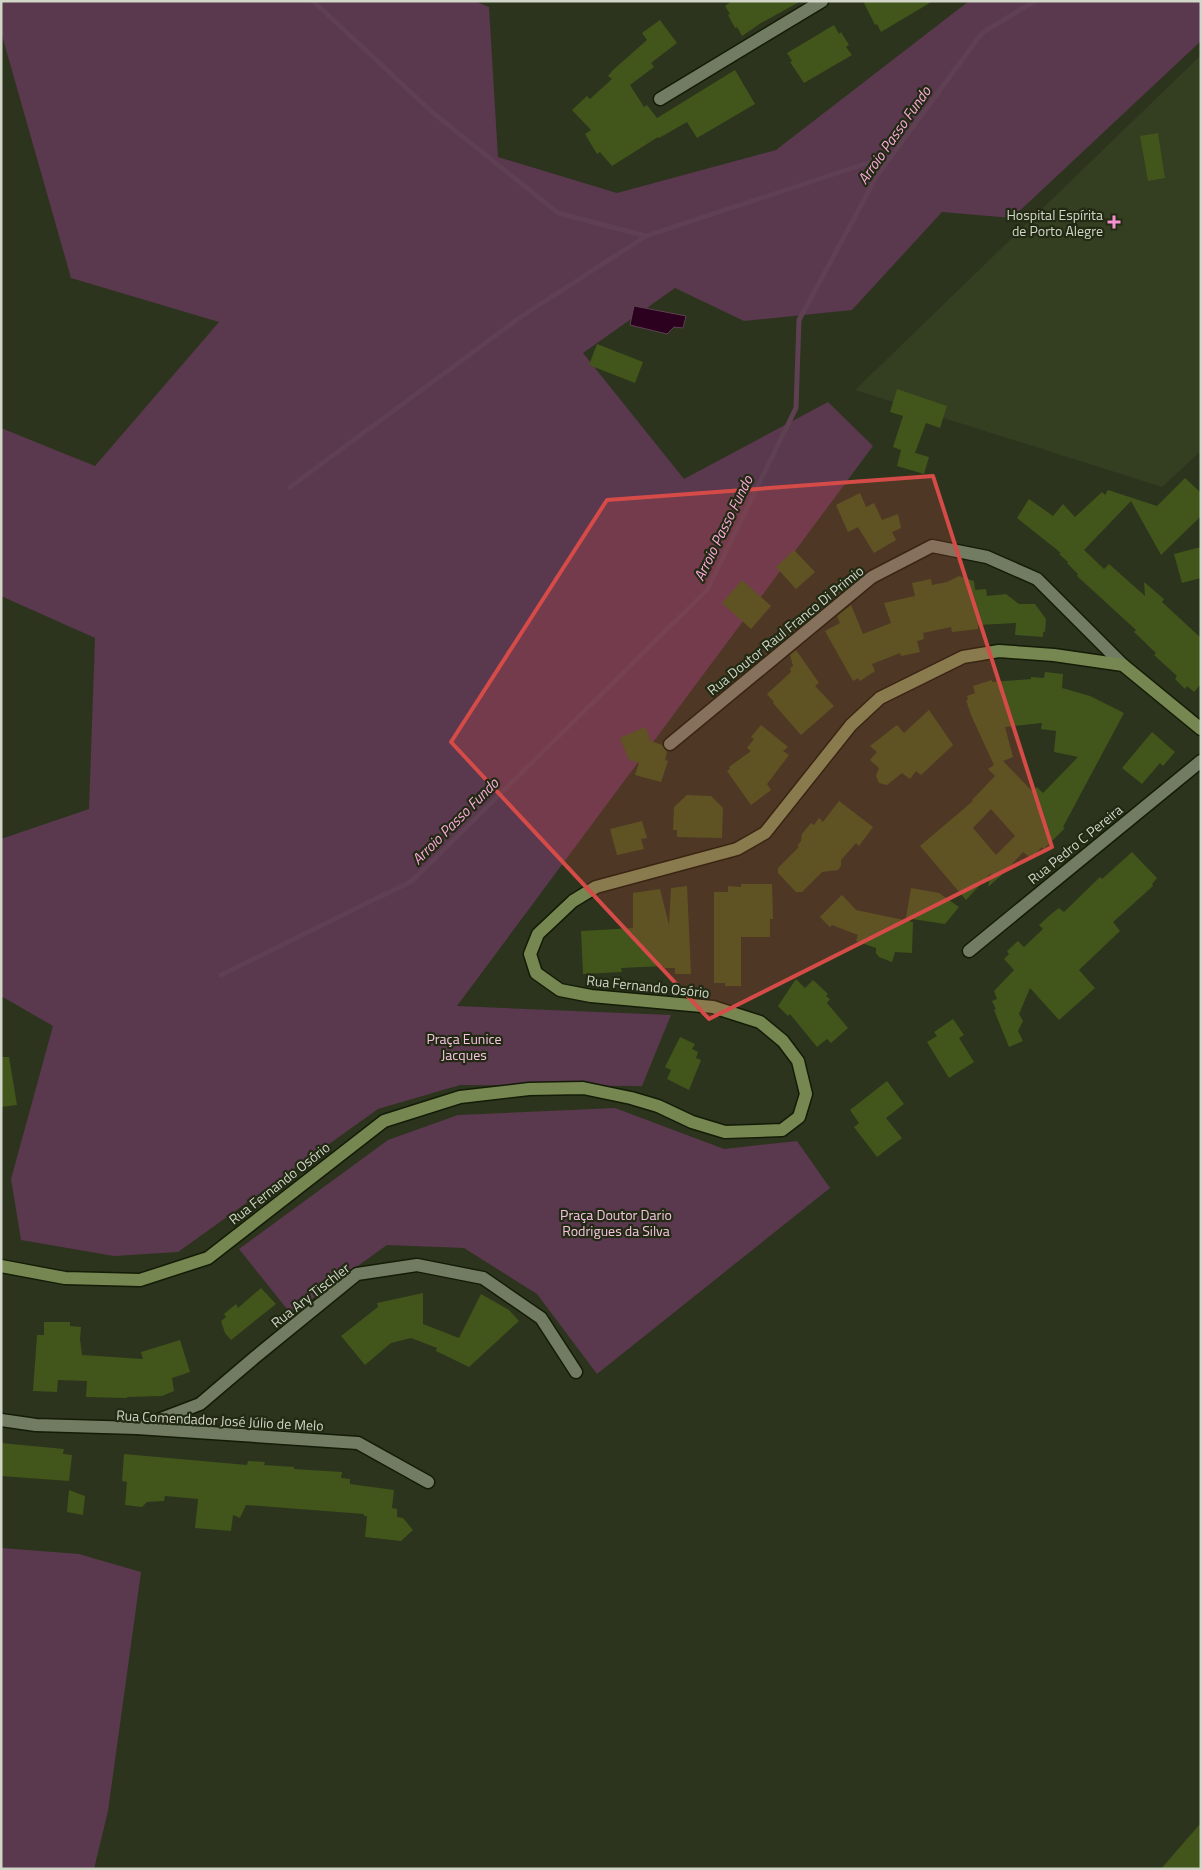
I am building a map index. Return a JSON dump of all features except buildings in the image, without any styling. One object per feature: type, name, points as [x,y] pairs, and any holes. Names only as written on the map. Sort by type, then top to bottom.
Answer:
[{"type":"street","points":[[660,99],[822,1]]},
{"type":"street","name":"Rua Doutor Raul Franco Di Primio","points":[[670,744],[872,577],[932,546],[987,556],[1038,579],[1124,665]]},
{"type":"street","name":"Rua Fernando Osório","points":[[1,1266],[65,1278],[140,1280],[208,1258],[384,1121],[460,1097],[529,1089],[583,1088],[658,1106],[692,1122],[725,1132],[782,1130],[799,1117],[806,1094],[798,1061],[783,1041],[760,1022],[713,1007],[591,996],[560,990],[536,973],[530,954],[538,934],[573,901],[596,887],[737,849],[765,833],[851,725],[880,698],[964,656],[1008,652],[1054,655],[1124,665]]},
{"type":"street","points":[[1124,665],[1201,729]]},
{"type":"street","name":"Rua Pedro C Pereira","points":[[969,951],[1201,761]]},
{"type":"street","name":"Rua Ary Tischler","points":[[138,1428],[200,1404],[357,1274],[417,1265],[483,1278],[492,1284],[541,1318],[576,1372]]},
{"type":"street","name":"Rua Comendador José Júlio de Melo","points":[[1,1420],[36,1425],[138,1428],[358,1443],[428,1482]]},
{"type":"highlighted area","points":[[933,476],[1052,847],[709,1019],[451,742],[607,500]]},
{"type":"shaded area","name":"Hospital Espírita de Porto Alegre","points":[[1201,55],[1201,451],[1162,487],[855,390]]},
{"type":"shaded area","points":[[634,306],[686,316],[683,328],[674,327],[667,334],[630,325]]},
{"type":"green space","name":"Praça Eunice Jacques","points":[[1,1],[474,1],[489,7],[498,157],[617,193],[776,150],[969,1],[1201,1],[1201,41],[1012,218],[942,212],[852,310],[744,321],[675,288],[583,353],[684,479],[828,402],[873,446],[457,1006],[671,1015],[642,1086],[460,1085],[378,1109],[178,1252],[114,1256],[21,1240],[11,1179],[53,1026],[1,996],[1,839],[89,809],[95,638],[1,596],[1,428],[95,466],[219,322],[71,278],[1,32]]},
{"type":"green space","name":"Praça Doutor Dario Rodrigues da Silva","points":[[615,1108],[724,1149],[797,1141],[830,1188],[597,1374],[537,1294],[464,1248],[387,1245],[291,1314],[239,1249],[388,1140],[458,1115]]},
{"type":"green space","points":[[1,1548],[79,1554],[141,1572],[108,1811],[94,1869],[1,1869]]},
{"type":"waterway","points":[[313,1],[433,113],[558,213],[646,236]]},
{"type":"waterway","name":"Arroio Passo Fundo","points":[[221,975],[412,881],[707,590],[796,408],[799,320],[878,174],[982,33],[1035,1]]},
{"type":"waterway","points":[[290,487],[522,316],[646,236],[892,155]]},
{"type":"place","name":"Hospital Espírita de Porto Alegre","points":[[1114,222]]}]
